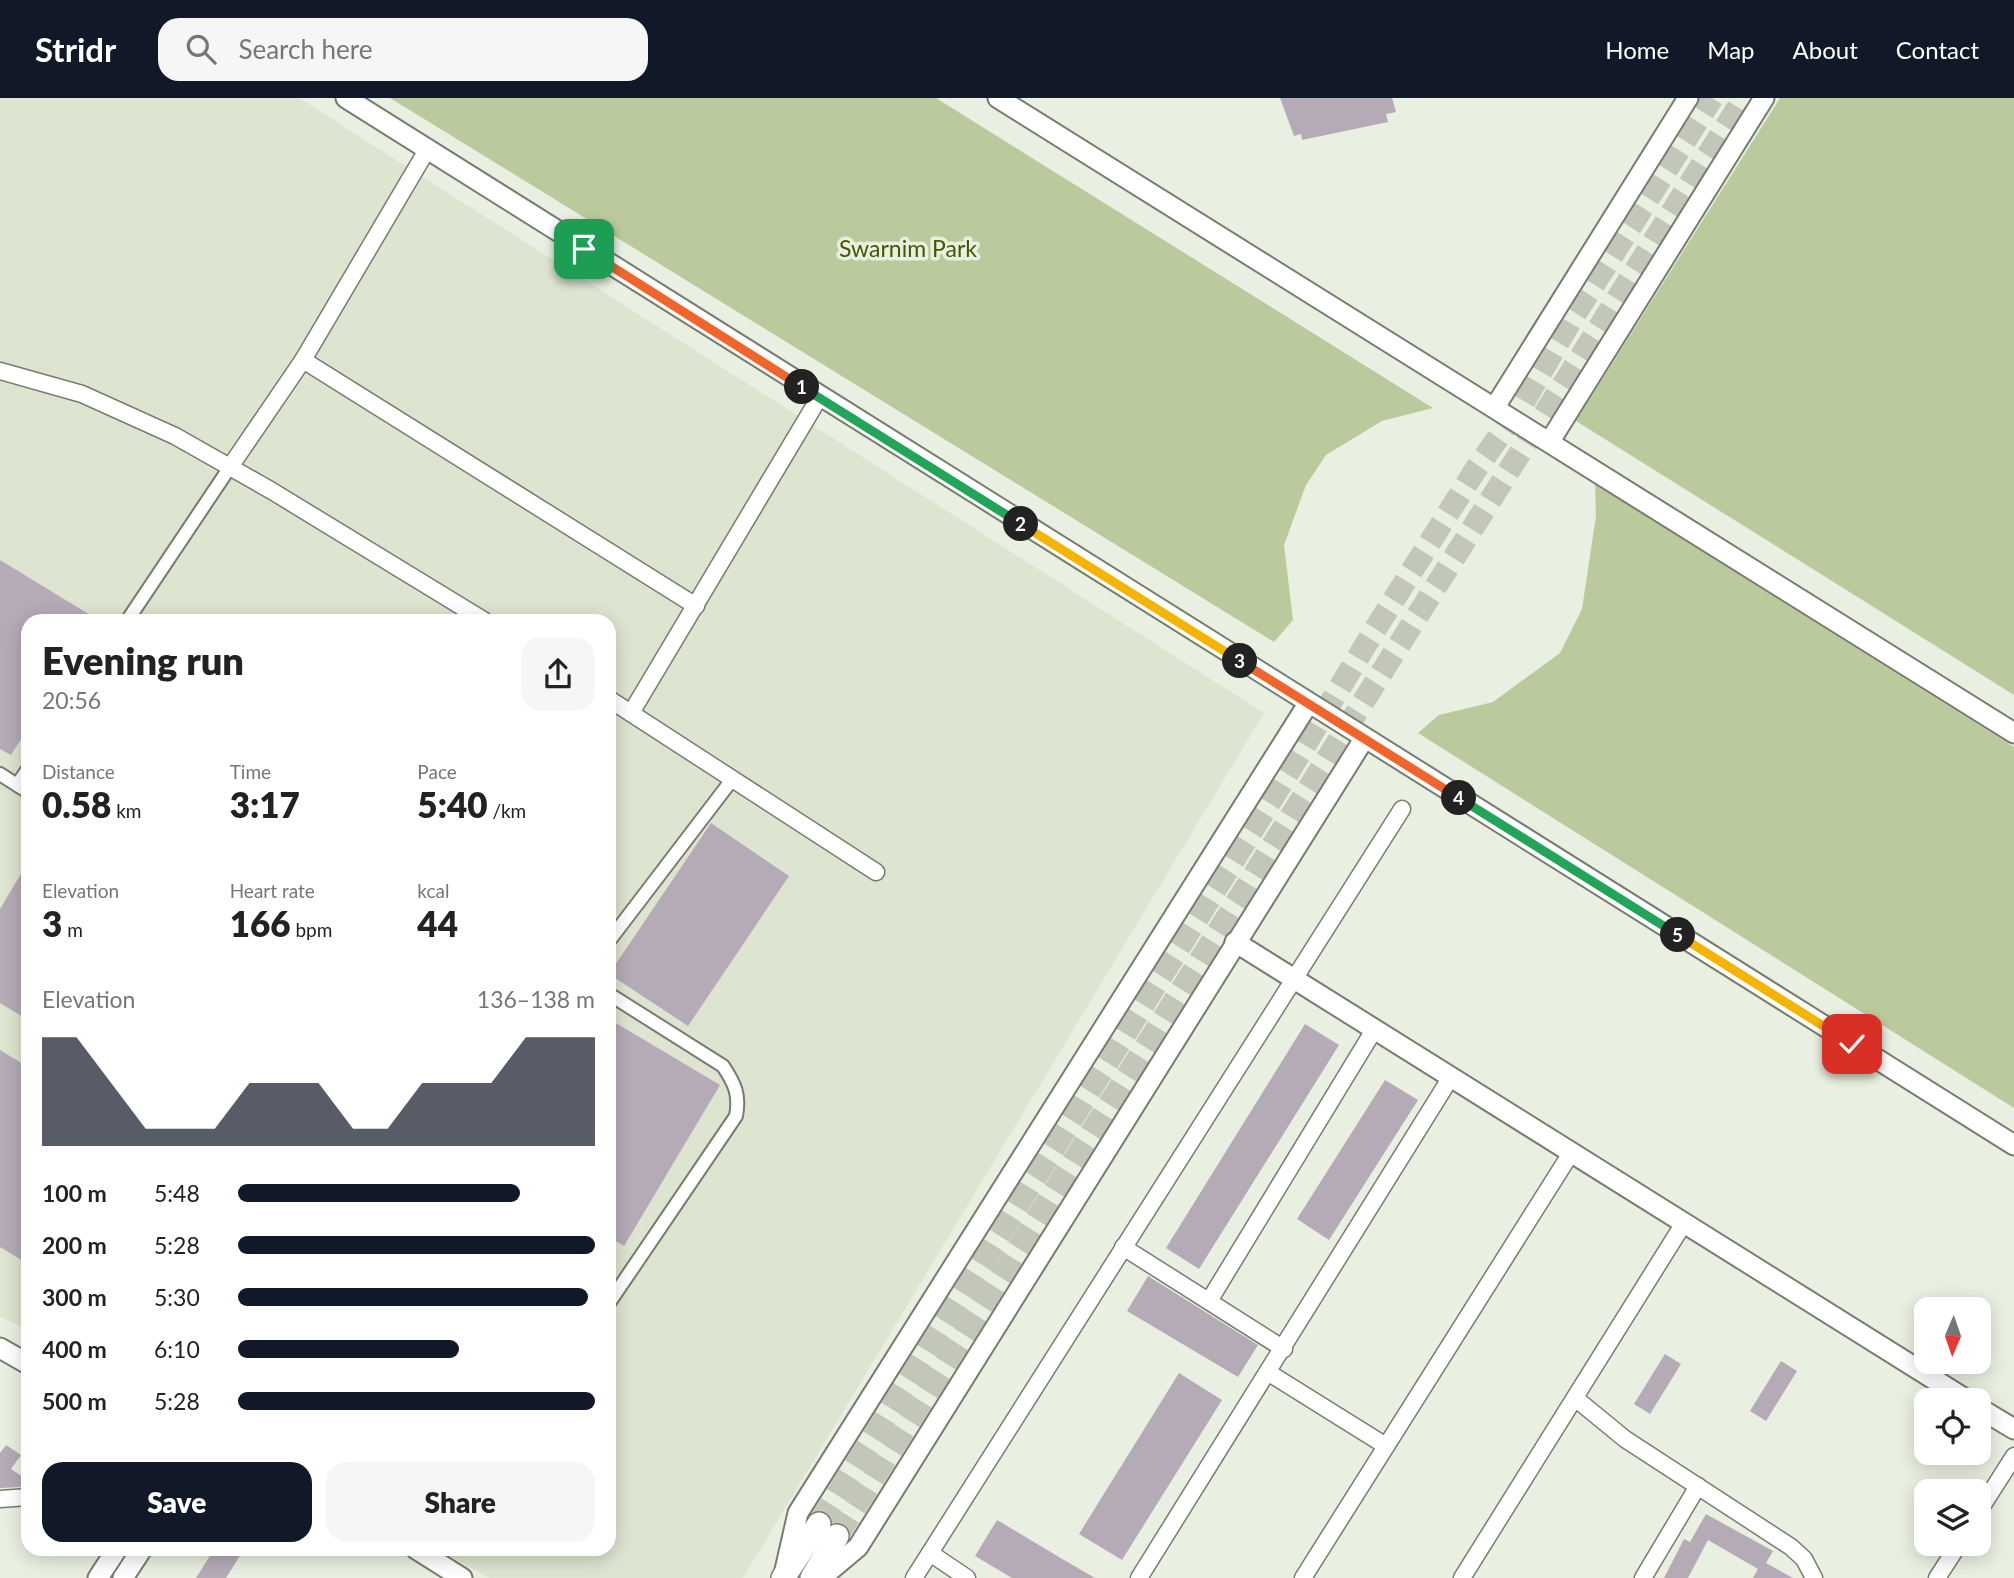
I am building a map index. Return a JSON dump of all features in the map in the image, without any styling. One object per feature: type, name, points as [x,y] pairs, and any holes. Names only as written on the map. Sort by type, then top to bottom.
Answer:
[{"type":"main road","points":[[783,1578],[828,1530],[812,1578]]},
{"type":"street","points":[[346,98],[819,398],[2014,1145]]},
{"type":"street","points":[[998,98],[2014,733]]},
{"type":"street","points":[[1495,407],[1688,98]]},
{"type":"street","points":[[1550,441],[1764,98]]},
{"type":"street","points":[[132,614],[303,360],[427,150]]},
{"type":"street","points":[[303,360],[696,606]]},
{"type":"street","points":[[0,371],[82,394],[175,436],[473,614]]},
{"type":"street","points":[[631,713],[819,398]]},
{"type":"street","points":[[616,703],[731,781],[876,872]]},
{"type":"street","points":[[783,1578],[798,1513],[1308,704]]},
{"type":"street","points":[[821,1578],[858,1547],[1364,739]]},
{"type":"street","points":[[0,774],[21,787]]},
{"type":"street","points":[[616,932],[731,781]]},
{"type":"street","points":[[914,1578],[1402,809]]},
{"type":"street","points":[[1235,942],[1948,1388]]},
{"type":"street","points":[[616,998],[723,1066],[736,1084],[739,1100],[736,1116],[616,1284]]},
{"type":"street","points":[[1209,1301],[1374,1030]]},
{"type":"street","points":[[1139,1578],[1451,1077]]},
{"type":"street","points":[[1303,1578],[1571,1153]]},
{"type":"street","points":[[1462,1578],[1685,1223]]},
{"type":"street","points":[[1123,1247],[1284,1349]]},
{"type":"street","points":[[0,1348],[21,1360]]},
{"type":"street","points":[[1269,1373],[1386,1446]]},
{"type":"street","points":[[1575,1398],[1625,1439],[1791,1547],[1804,1559],[1814,1578]]},
{"type":"street","points":[[1991,1415],[2014,1429]]},
{"type":"street","points":[[1991,1492],[2014,1456]]},
{"type":"street","points":[[1643,1578],[1698,1486]]},
{"type":"street","points":[[0,1499],[21,1498]]},
{"type":"street","points":[[930,1553],[967,1578]]},
{"type":"street","points":[[98,1578],[112,1556]]},
{"type":"street","points":[[123,1578],[137,1556]]},
{"type":"street","points":[[440,1556],[462,1578]]},
{"type":"street","points":[[1937,1578],[1951,1556]]},
{"type":"shaded area","points":[[0,98],[299,98],[1264,713],[743,1578],[489,1578],[450,1556],[616,1556],[616,614],[21,614],[21,1327],[0,1317]]},
{"type":"green space","name":"Swarnim Park","points":[[390,98],[936,98],[1433,408],[1382,421],[1326,455],[1306,485],[1284,545],[1293,620],[1274,642]]},
{"type":"green space","points":[[1780,98],[2014,98],[2014,695],[1576,421]]},
{"type":"green space","points":[[1595,484],[2014,747],[2014,1108],[1418,733],[1439,715],[1493,702],[1560,653],[1582,609],[1596,516]]},
{"type":"building","points":[[1280,98],[1392,98],[1396,112],[1386,114],[1388,122],[1302,140],[1301,134],[1294,136]]},
{"type":"building","points":[[0,560],[89,614],[21,614],[21,739],[11,755],[0,749]]},
{"type":"building","points":[[711,823],[789,876],[688,1026],[616,979],[616,964]]},
{"type":"building","points":[[21,874],[21,1016],[0,1003],[0,909]]},
{"type":"building","points":[[616,1023],[720,1085],[624,1246],[616,1241]]},
{"type":"building","points":[[1305,1024],[1339,1045],[1199,1269],[1166,1248]]},
{"type":"building","points":[[0,1050],[21,1063],[21,1260],[0,1247]]},
{"type":"building","points":[[1385,1080],[1418,1100],[1329,1240],[1297,1219]]},
{"type":"building","points":[[1148,1276],[1258,1345],[1238,1377],[1127,1311]]},
{"type":"building","points":[[1665,1354],[1681,1364],[1650,1414],[1634,1404]]},
{"type":"building","points":[[1781,1361],[1797,1371],[1766,1421],[1750,1411]]},
{"type":"building","points":[[1179,1373],[1222,1400],[1122,1560],[1079,1534]]},
{"type":"building","points":[[6,1445],[21,1455],[11,1469],[21,1476],[21,1487],[0,1488],[0,1453]]},
{"type":"building","points":[[1706,1514],[1773,1551],[1766,1563],[1793,1578],[1753,1578],[1758,1569],[1708,1540],[1688,1578],[1664,1578],[1684,1539],[1690,1542]]},
{"type":"building","points":[[997,1520],[1095,1578],[1012,1578],[975,1556]]},
{"type":"building","points":[[210,1556],[240,1556],[226,1578],[196,1578]]},
{"type":"tunnel","points":[[819,1524],[1374,631],[1476,469],[1523,403],[1570,322],[1712,98]]},
{"type":"tunnel","points":[[837,1536],[1744,98]]},
{"type":"route","points":[[584,249],[1852,1044]]}]
